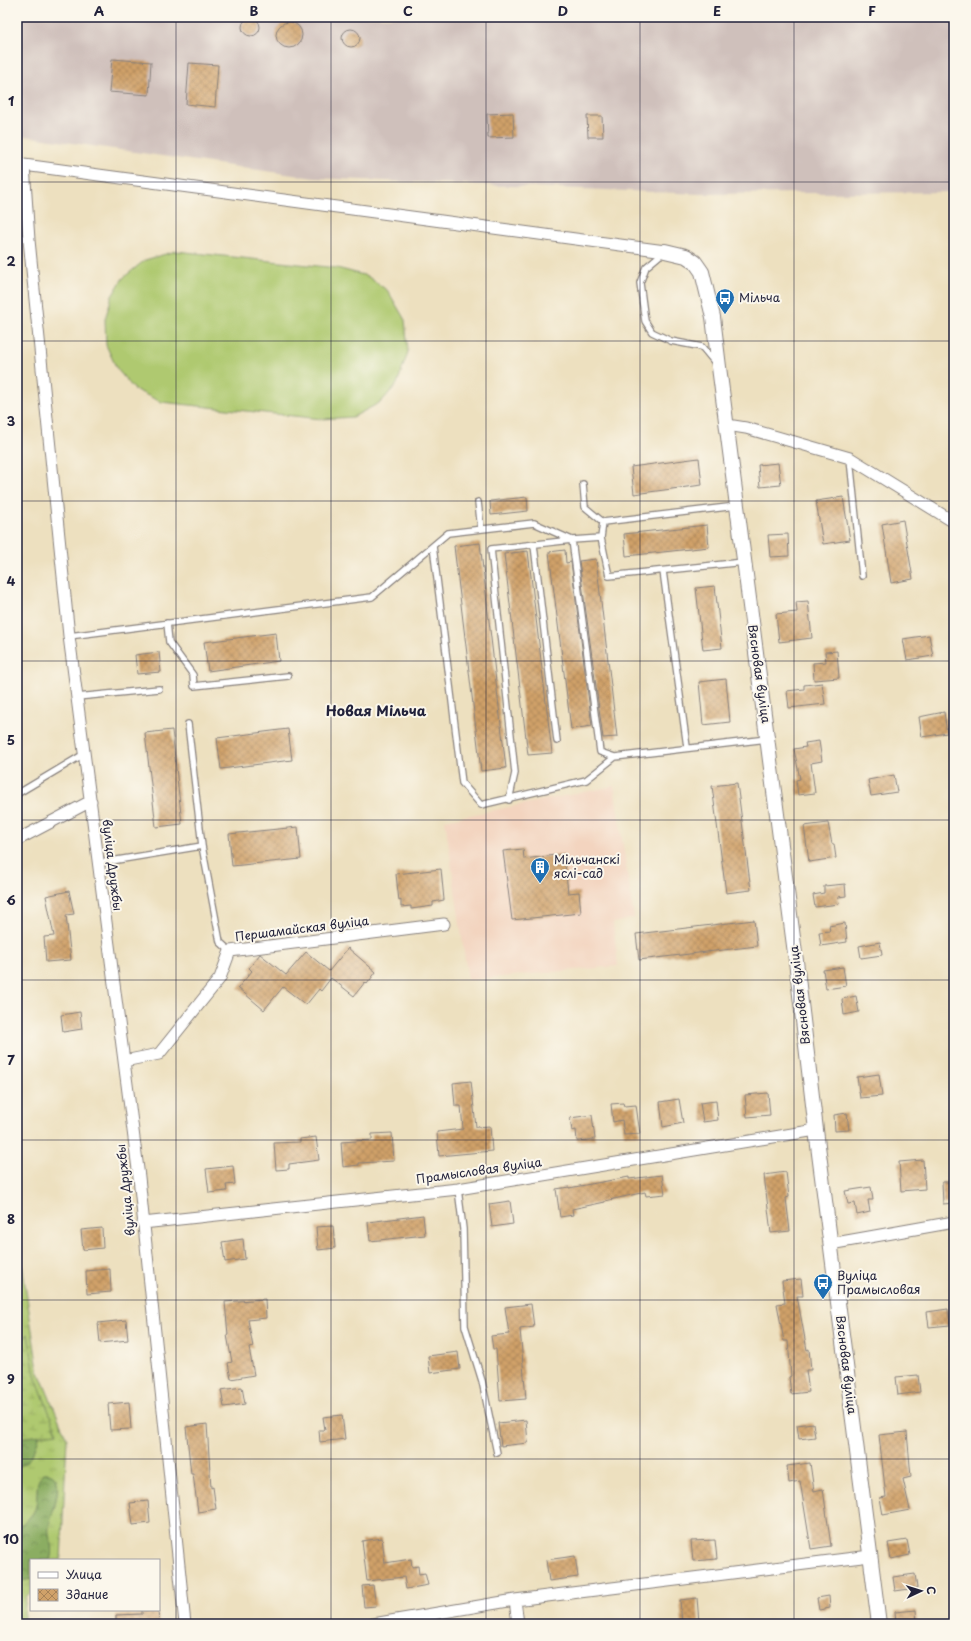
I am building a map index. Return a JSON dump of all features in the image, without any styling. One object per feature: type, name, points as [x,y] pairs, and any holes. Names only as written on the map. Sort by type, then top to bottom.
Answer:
[{"type":"street","points":[[21,163],[665,251]]},
{"type":"street","name":"вуліца Дружбы","points":[[21,163],[69,636],[139,1177],[185,1624]]},
{"type":"street","name":"Вясновая вуліца","points":[[665,251],[686,256],[695,262],[702,272],[714,317],[719,367],[738,506],[879,1624]]},
{"type":"street","points":[[727,425],[746,428],[850,458],[954,522]]},
{"type":"street","points":[[17,840],[91,801]]},
{"type":"street","name":"Першамайская вуліца","points":[[124,1061],[159,1054],[220,978],[230,951],[444,924]]},
{"type":"street","name":"Прамысловая вуліца","points":[[143,1222],[458,1189],[816,1130]]},
{"type":"street","points":[[830,1244],[954,1222]]},
{"type":"street","points":[[373,1624],[515,1600],[870,1556]]},
{"type":"street","points":[[515,1600],[518,1624]]},
{"type":"lane","points":[[665,251],[646,267],[640,282],[645,321],[652,332],[658,335],[671,340],[702,347],[719,367]]},
{"type":"lane","points":[[850,458],[862,576]]},
{"type":"lane","points":[[583,484],[586,507],[603,522],[738,506]]},
{"type":"lane","points":[[478,502],[481,529]]},
{"type":"lane","points":[[603,522],[601,538],[609,576],[744,562]]},
{"type":"lane","points":[[69,636],[372,596],[448,533],[534,524],[572,540]]},
{"type":"lane","points":[[509,800],[515,773],[491,549],[601,538]]},
{"type":"lane","points":[[572,540],[600,752],[615,757],[687,747],[767,739]]},
{"type":"lane","points":[[534,545],[557,741]]},
{"type":"lane","points":[[433,546],[462,783],[481,806],[586,780],[615,757]]},
{"type":"lane","points":[[663,571],[687,747]]},
{"type":"lane","points":[[167,623],[169,642],[193,675],[194,686],[288,676]]},
{"type":"lane","points":[[77,697],[159,689]]},
{"type":"lane","points":[[188,724],[202,846],[220,942],[230,951]]},
{"type":"lane","points":[[17,794],[85,754]]},
{"type":"lane","points":[[99,863],[202,846]]},
{"type":"lane","points":[[458,1189],[463,1229],[465,1326],[482,1381],[497,1454]]},
{"type":"shaded area","points":[[17,17],[954,17],[954,192],[700,194],[314,178],[17,135]]},
{"type":"shaded area","points":[[614,786],[634,918],[613,923],[618,966],[468,980],[445,820]]},
{"type":"green space","points":[[176,251],[337,268],[367,276],[388,291],[405,320],[408,352],[397,384],[381,402],[353,417],[322,419],[161,402],[134,389],[117,369],[106,345],[105,319],[112,296],[123,278],[145,260]]},
{"type":"green space","points":[[21,1258],[38,1370],[67,1439],[61,1559],[30,1559],[30,1593],[26,1597],[23,1624],[17,1624],[17,1259]]},
{"type":"green space","points":[[28,1334],[35,1375],[57,1433],[17,1438],[17,1346]]},
{"type":"green space","points":[[17,1348],[40,1433],[32,1454],[26,1462],[17,1468]]},
{"type":"green space","points":[[44,1473],[52,1474],[56,1479],[58,1486],[49,1526],[52,1551],[50,1559],[30,1559],[30,1579],[22,1581],[17,1578],[17,1529],[33,1513],[36,1503],[37,1486],[40,1477]]},
{"type":"building","points":[[247,18],[255,18],[260,23],[258,34],[255,36],[247,36],[242,31],[242,23]]},
{"type":"building","points":[[289,22],[298,26],[302,35],[298,44],[289,48],[280,44],[276,35],[280,26]]},
{"type":"building","points":[[351,29],[358,31],[360,38],[358,45],[351,47],[344,45],[342,38],[344,31]]},
{"type":"building","points":[[112,59],[151,62],[149,95],[109,92]]},
{"type":"building","points":[[189,63],[218,65],[215,107],[186,104]]},
{"type":"building","points":[[513,113],[514,137],[488,138],[487,114]]},
{"type":"building","points":[[587,116],[602,116],[603,137],[588,137]]},
{"type":"building","points":[[699,458],[702,485],[634,494],[631,467]]},
{"type":"building","points":[[778,463],[781,485],[760,487],[758,465]]},
{"type":"building","points":[[527,497],[528,511],[491,515],[490,501]]},
{"type":"building","points":[[843,497],[850,540],[823,544],[816,501]]},
{"type":"building","points":[[903,520],[913,579],[891,583],[882,524]]},
{"type":"building","points":[[707,525],[709,547],[626,556],[624,534]]},
{"type":"building","points":[[788,534],[789,556],[770,557],[768,535]]},
{"type":"building","points":[[480,543],[506,768],[481,771],[454,546]]},
{"type":"building","points":[[565,550],[566,563],[571,562],[592,726],[571,729],[549,552]]},
{"type":"building","points":[[528,551],[552,753],[528,755],[504,554]]},
{"type":"building","points":[[596,559],[617,737],[603,738],[579,561]]},
{"type":"building","points":[[715,586],[722,648],[703,650],[696,588]]},
{"type":"building","points":[[808,601],[812,638],[779,642],[776,614],[797,612],[796,602]]},
{"type":"building","points":[[276,633],[279,661],[208,671],[204,642]]},
{"type":"building","points":[[929,635],[933,656],[907,660],[903,639]]},
{"type":"building","points":[[837,651],[839,678],[814,680],[813,663],[826,662],[825,652]]},
{"type":"building","points":[[159,652],[161,672],[137,674],[135,655]]},
{"type":"building","points":[[726,679],[730,722],[703,725],[699,682]]},
{"type":"building","points":[[822,683],[825,704],[789,708],[787,691],[804,689],[804,685]]},
{"type":"building","points":[[944,712],[947,733],[922,737],[919,717]]},
{"type":"building","points":[[288,729],[292,760],[221,769],[217,738]]},
{"type":"building","points":[[172,730],[182,824],[156,827],[145,733]]},
{"type":"building","points":[[819,741],[822,761],[811,763],[815,793],[798,795],[796,780],[800,779],[794,749],[806,747],[805,743]]},
{"type":"building","points":[[894,775],[897,792],[871,796],[868,780]]},
{"type":"building","points":[[737,783],[751,890],[726,893],[712,786]]},
{"type":"building","points":[[828,823],[836,858],[809,862],[804,826]]},
{"type":"building","points":[[298,827],[301,859],[232,866],[229,834]]},
{"type":"building","name":"Мільчанскі яслі-сад","points":[[523,849],[524,859],[564,854],[568,893],[579,892],[581,913],[512,920],[503,851]]},
{"type":"building","points":[[441,869],[444,900],[433,902],[433,906],[411,909],[411,906],[401,907],[396,874]]},
{"type":"building","points":[[845,884],[846,896],[838,897],[839,904],[815,907],[813,895],[824,893],[824,886]]},
{"type":"building","points":[[69,891],[74,914],[66,915],[71,960],[46,962],[44,937],[54,936],[46,896]]},
{"type":"building","points":[[754,920],[757,946],[639,960],[636,934]]},
{"type":"building","points":[[845,923],[847,942],[821,946],[819,932],[830,931],[829,926]]},
{"type":"building","points":[[880,942],[882,955],[861,958],[859,946]]},
{"type":"building","points":[[348,948],[376,972],[367,984],[365,982],[354,996],[331,978],[321,991],[319,989],[306,1005],[283,987],[264,1010],[238,988],[252,971],[249,968],[260,954],[286,975],[306,952],[329,971]]},
{"type":"building","points":[[843,967],[846,986],[826,989],[823,970]]},
{"type":"building","points":[[856,996],[859,1012],[844,1015],[842,999]]},
{"type":"building","points":[[80,1012],[82,1029],[63,1032],[61,1015]]},
{"type":"building","points":[[879,1074],[882,1096],[860,1098],[857,1077]]},
{"type":"building","points":[[471,1081],[476,1127],[490,1126],[492,1151],[439,1156],[437,1132],[463,1129],[461,1106],[455,1106],[453,1083]]},
{"type":"building","points":[[768,1093],[770,1115],[747,1117],[745,1095]]},
{"type":"building","points":[[679,1099],[683,1123],[663,1127],[660,1102]]},
{"type":"building","points":[[716,1101],[718,1120],[703,1122],[700,1103]]},
{"type":"building","points":[[623,1103],[624,1106],[636,1105],[640,1134],[624,1135],[622,1120],[613,1122],[611,1104]]},
{"type":"building","points":[[847,1113],[849,1130],[835,1131],[834,1115]]},
{"type":"building","points":[[592,1115],[595,1139],[577,1141],[576,1130],[572,1131],[570,1118]]},
{"type":"building","points":[[392,1133],[394,1161],[359,1163],[359,1165],[343,1167],[341,1142],[372,1140],[372,1134]]},
{"type":"building","points":[[316,1137],[319,1160],[289,1164],[289,1169],[276,1170],[274,1143],[300,1142],[300,1139]]},
{"type":"building","points":[[923,1160],[925,1189],[901,1191],[899,1162]]},
{"type":"building","points":[[233,1166],[235,1184],[226,1185],[227,1191],[209,1193],[206,1169]]},
{"type":"building","points":[[786,1172],[789,1197],[786,1198],[790,1231],[771,1233],[764,1175]]},
{"type":"building","points":[[662,1175],[665,1194],[646,1196],[645,1192],[572,1209],[573,1215],[560,1217],[556,1189],[629,1177],[629,1179]]},
{"type":"building","points":[[942,1182],[954,1182],[954,1203],[943,1204]]},
{"type":"building","points":[[871,1187],[873,1200],[868,1200],[870,1212],[857,1215],[855,1203],[848,1204],[845,1191]]},
{"type":"building","points":[[510,1201],[513,1224],[492,1227],[489,1204]]},
{"type":"building","points":[[423,1215],[425,1235],[370,1241],[368,1222]]},
{"type":"building","points":[[333,1226],[335,1248],[318,1250],[316,1227]]},
{"type":"building","points":[[102,1228],[103,1248],[83,1250],[81,1230]]},
{"type":"building","points":[[243,1239],[245,1259],[225,1262],[222,1242]]},
{"type":"building","points":[[110,1269],[111,1292],[87,1294],[86,1271]]},
{"type":"building","points":[[801,1279],[803,1296],[797,1296],[807,1350],[809,1349],[811,1370],[806,1370],[809,1392],[791,1394],[788,1341],[784,1341],[777,1304],[785,1303],[782,1281]]},
{"type":"building","points":[[265,1299],[266,1318],[248,1320],[253,1347],[249,1348],[254,1375],[231,1379],[228,1363],[232,1362],[227,1335],[225,1302]]},
{"type":"building","points":[[531,1304],[534,1327],[520,1329],[526,1399],[500,1401],[496,1349],[493,1349],[491,1336],[509,1334],[505,1307]]},
{"type":"building","points":[[948,1309],[950,1325],[929,1327],[927,1312]]},
{"type":"building","points":[[126,1320],[128,1340],[100,1343],[98,1323]]},
{"type":"building","points":[[458,1352],[460,1369],[430,1373],[428,1356]]},
{"type":"building","points":[[918,1375],[920,1392],[898,1395],[896,1377]]},
{"type":"building","points":[[242,1387],[245,1404],[224,1407],[221,1390]]},
{"type":"building","points":[[129,1402],[131,1429],[110,1430],[108,1404]]},
{"type":"building","points":[[342,1415],[345,1439],[320,1442],[319,1430],[325,1430],[323,1417]]},
{"type":"building","points":[[526,1420],[528,1443],[501,1446],[498,1423]]},
{"type":"building","points":[[813,1423],[815,1437],[799,1439],[797,1425]]},
{"type":"building","points":[[207,1424],[211,1488],[213,1487],[216,1509],[198,1512],[193,1474],[191,1474],[186,1427]]},
{"type":"building","points":[[907,1432],[911,1477],[903,1479],[910,1510],[883,1515],[880,1498],[886,1497],[879,1435]]},
{"type":"building","points":[[810,1463],[814,1491],[823,1489],[831,1546],[811,1549],[800,1481],[789,1483],[787,1466]]},
{"type":"building","points":[[148,1501],[150,1523],[133,1525],[130,1503]]},
{"type":"building","points":[[382,1538],[385,1563],[411,1559],[412,1567],[418,1566],[419,1574],[425,1573],[428,1585],[406,1589],[404,1577],[367,1581],[362,1541]]},
{"type":"building","points":[[715,1540],[717,1559],[693,1561],[691,1541]]},
{"type":"building","points":[[907,1540],[910,1555],[891,1559],[888,1543]]},
{"type":"building","points":[[575,1556],[578,1577],[549,1581],[546,1560]]},
{"type":"building","points":[[915,1574],[917,1588],[895,1591],[893,1577]]},
{"type":"building","points":[[373,1585],[376,1606],[364,1607],[362,1586]]},
{"type":"building","points":[[829,1596],[830,1608],[819,1610],[817,1598]]},
{"type":"building","points":[[697,1598],[699,1622],[682,1624],[680,1600]]},
{"type":"building","points":[[916,1610],[917,1624],[896,1624],[895,1612]]},
{"type":"building","points":[[142,1611],[158,1611],[159,1624],[116,1624],[116,1615],[142,1614]]},
{"type":"place","name":"Мільча","points":[[725,315]]},
{"type":"place","name":"Мільчанскі яслі-сад","points":[[540,884]]},
{"type":"place","name":"Вуліца Прамысловая","points":[[823,1300]]},
{"type":"district","name":"Новая Мільча","points":[[376,711]]}]
